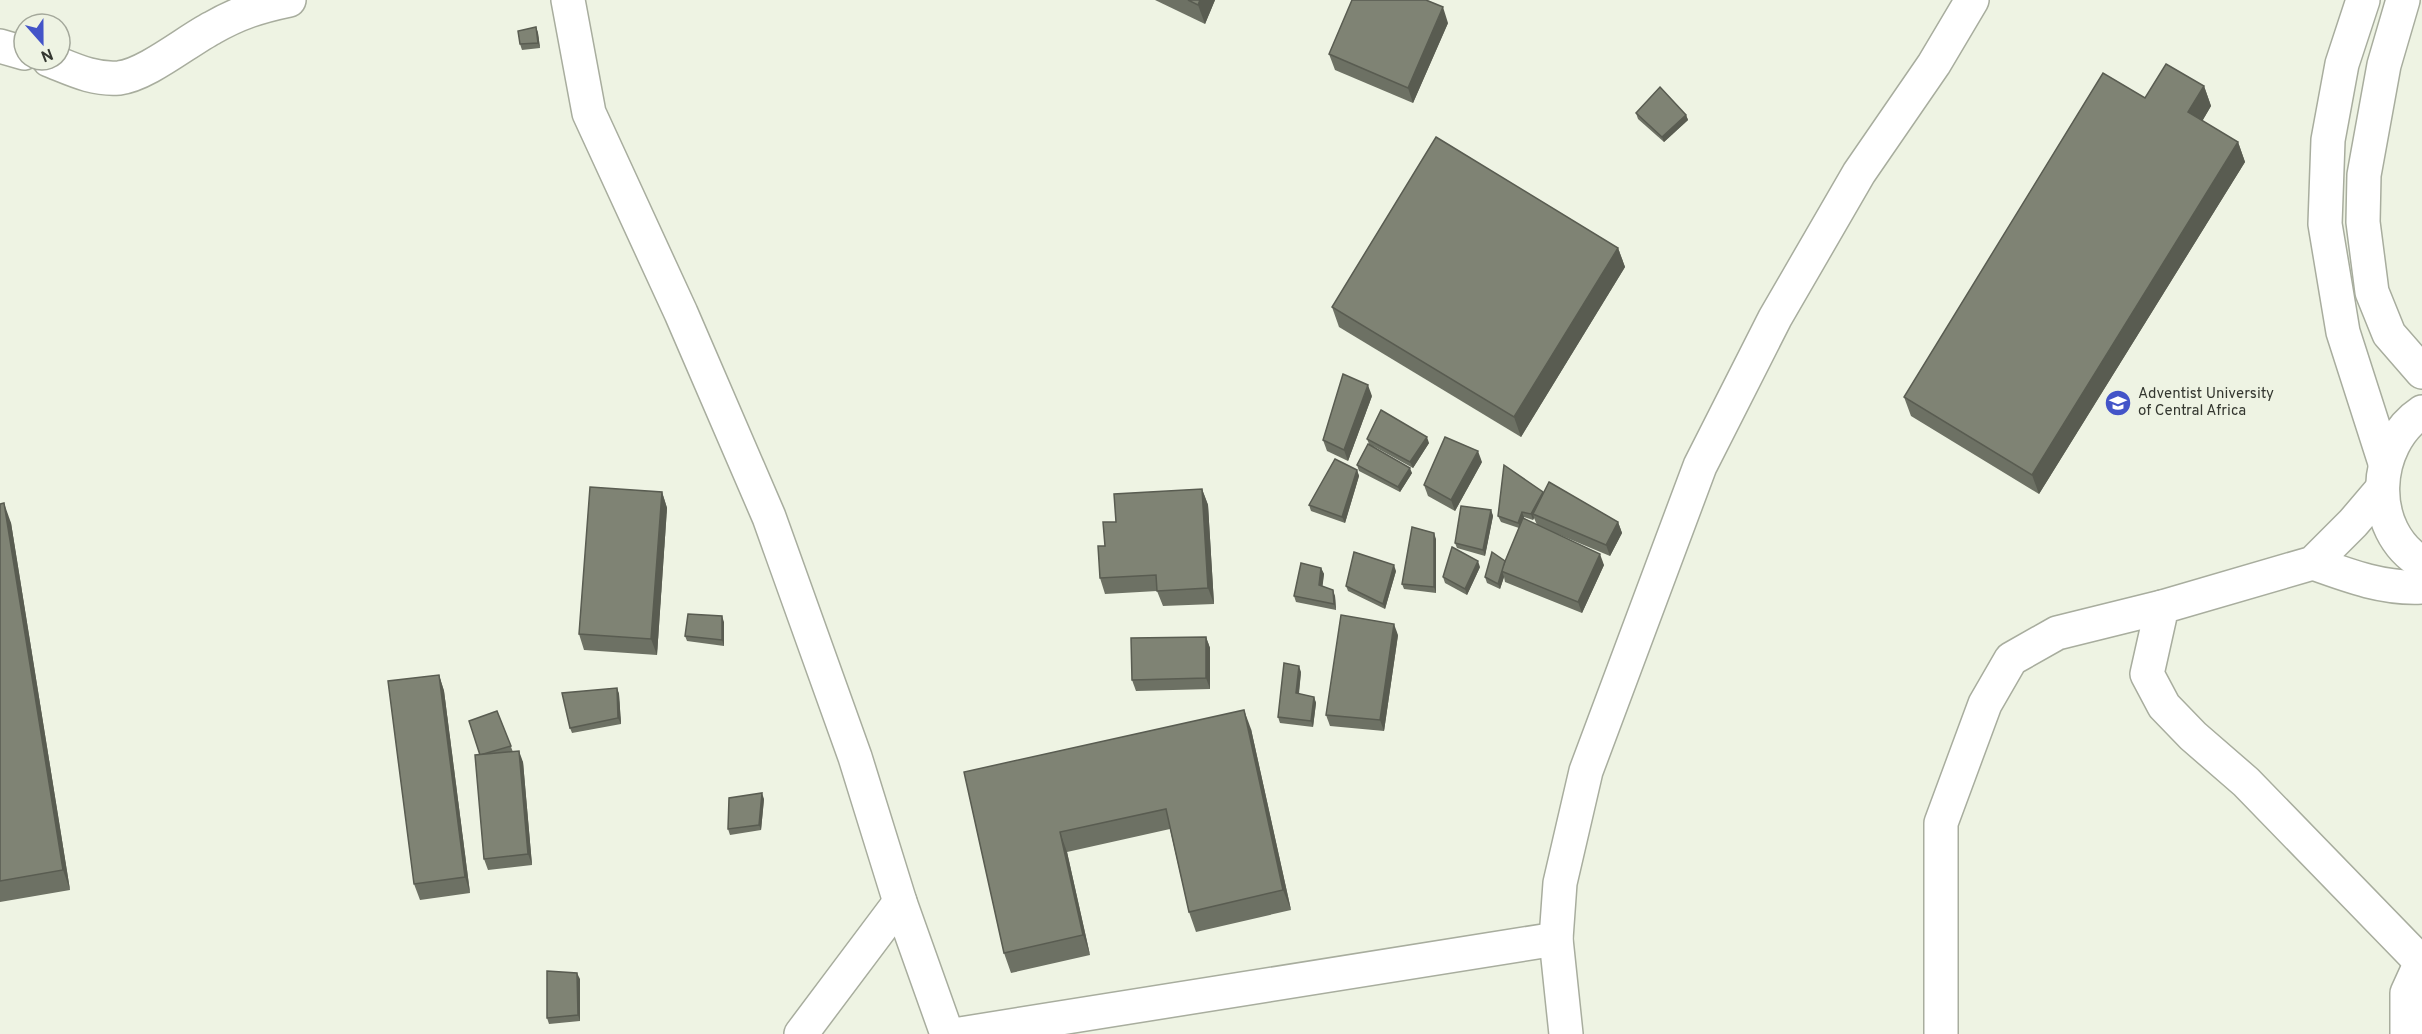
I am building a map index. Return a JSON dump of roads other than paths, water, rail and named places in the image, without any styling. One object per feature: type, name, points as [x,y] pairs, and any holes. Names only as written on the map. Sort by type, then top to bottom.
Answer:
[{"type":"street","points":[[72,70],[90,77],[121,78],[148,67],[212,28],[251,8],[289,0]]},
{"type":"street","points":[[568,0],[589,112],[681,314],[769,517],[855,757],[900,902],[947,1034]]},
{"type":"street","points":[[1566,1034],[1556,939],[1560,883],[1586,771],[1700,466],[1775,318],[1859,173],[1934,64],[1972,0]]},
{"type":"street","points":[[2363,0],[2342,64],[2328,140],[2325,224],[2343,332],[2383,476],[2385,515],[2397,539],[2415,559],[2422,563]]},
{"type":"street","points":[[2403,0],[2382,76],[2364,175],[2363,222],[2372,292],[2389,334],[2422,372]]},
{"type":"street","points":[[1941,1034],[1941,823],[1985,704],[2011,659],[2057,633],[2162,608],[2313,563],[2353,523],[2383,476],[2395,439],[2413,418],[2422,412]]},
{"type":"street","points":[[2313,563],[2353,578],[2400,588],[2422,587]]},
{"type":"street","points":[[2162,608],[2147,674],[2164,706],[2193,736],[2246,782],[2421,960],[2407,993],[2407,1034]]},
{"type":"street","points":[[801,1034],[900,902]]},
{"type":"street","points":[[960,1034],[1556,939]]},
{"type":"place","name":"Adventist University of Central Africa","points":[[2118,403]]}]
